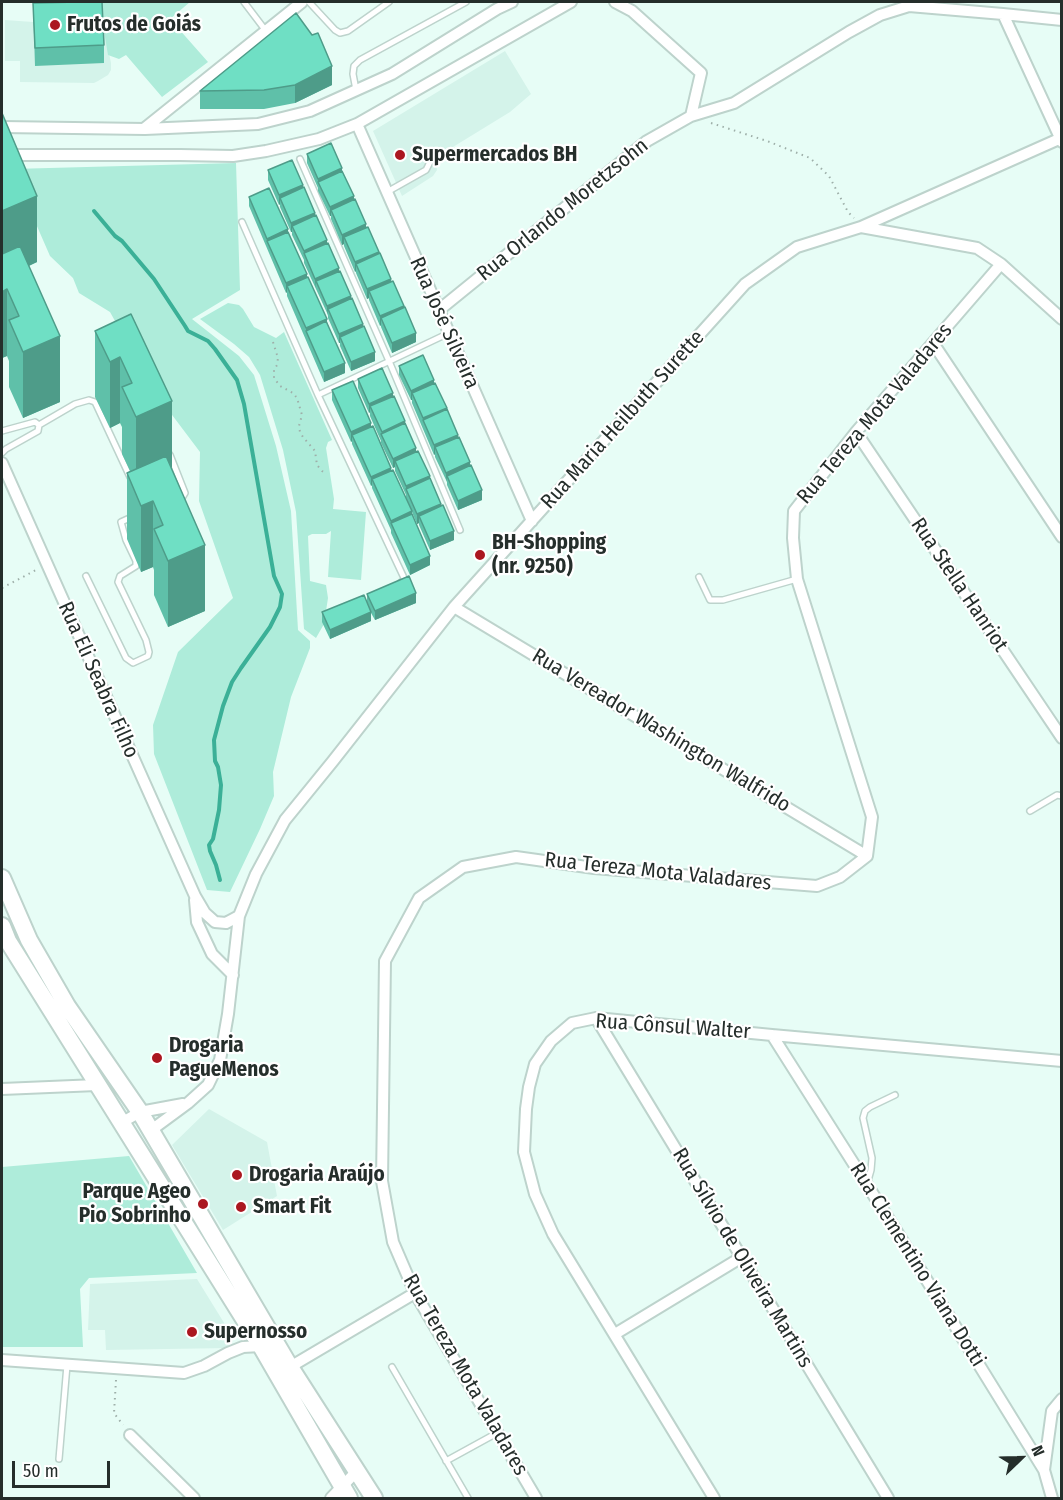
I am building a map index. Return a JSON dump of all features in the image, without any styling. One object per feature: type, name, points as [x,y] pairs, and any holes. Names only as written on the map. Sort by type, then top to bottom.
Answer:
[{"type":"main road","points":[[2,878],[29,940],[68,1006],[140,1112],[268,1343],[341,1495]]},
{"type":"main road","points":[[4,936],[121,1122],[268,1343],[290,1367],[374,1498]]},
{"type":"street","points":[[145,129],[302,2]]},
{"type":"street","points":[[2,127],[145,129],[258,124],[310,111],[392,74],[512,2]]},
{"type":"street","points":[[2,155],[233,156],[319,139],[357,124],[552,7],[571,2]]},
{"type":"street","points":[[615,2],[632,11],[701,73],[691,116]]},
{"type":"street","name":"Rua Orlando Moretzsohn","points":[[439,310],[647,141],[691,116],[734,104],[880,15],[909,6],[1062,21]]},
{"type":"street","points":[[861,227],[1060,141],[1003,14]]},
{"type":"street","name":"Rua José Silveira","points":[[357,124],[532,521]]},
{"type":"street","name":"Rua Maria Heilbuth Surette","points":[[150,1131],[208,1085],[220,1060],[228,1014],[239,916],[256,874],[285,820],[454,608],[745,284],[797,248],[861,227],[977,248],[1001,264],[1062,319]]},
{"type":"street","name":"Rua Tereza Mota Valadares","points":[[536,1498],[415,1293],[393,1242],[382,1181],[385,961],[419,898],[463,867],[516,857],[594,868],[816,886],[840,877],[867,855],[872,817],[797,579],[793,538],[794,511],[856,432],[1001,264]]},
{"type":"street","points":[[933,343],[1062,537]]},
{"type":"street","name":"Rua Stella Hanriot","points":[[856,432],[1062,738]]},
{"type":"street","name":"Rua Eli Seabra Filho","points":[[2,463],[195,896],[205,913],[215,922],[226,923],[239,916]]},
{"type":"street","name":"Rua Vereador Washington Walfrido","points":[[454,608],[867,855]]},
{"type":"street","name":"Rua Eli Seabra Filho","points":[[195,896],[197,922],[212,954],[233,975]]},
{"type":"street","points":[[4,936],[29,940]]},
{"type":"street","name":"Rua Cônsul Walter","points":[[714,1498],[553,1234],[535,1194],[524,1152],[526,1109],[529,1087],[536,1064],[551,1041],[572,1023],[596,1018],[1062,1061]]},
{"type":"street","name":"Rua Sílvio de Oliveira Martins","points":[[596,1018],[888,1498]]},
{"type":"street","name":"Rua Clementino Viana Dotti","points":[[772,1035],[1044,1470],[1052,1498]]},
{"type":"street","points":[[2,1089],[97,1085]]},
{"type":"street","points":[[121,1122],[140,1112],[188,1103]]},
{"type":"street","points":[[615,1334],[742,1257]]},
{"type":"street","points":[[290,1367],[415,1293]]},
{"type":"street","points":[[2,1360],[184,1373],[243,1347],[268,1343]]},
{"type":"street","points":[[1044,1470],[1052,1411],[1062,1399]]},
{"type":"street","points":[[130,1435],[194,1498]]},
{"type":"street","points":[[341,1495],[356,1472]]},
{"type":"lane","points":[[244,2],[266,32]]},
{"type":"lane","points":[[309,2],[340,33],[348,31],[390,2]]},
{"type":"lane","points":[[356,90],[354,66],[360,60],[466,2]]},
{"type":"lane","points":[[300,159],[389,361],[460,531]]},
{"type":"lane","points":[[387,192],[426,170],[430,162]]},
{"type":"lane","points":[[242,222],[318,395],[405,580],[394,585]]},
{"type":"lane","points":[[318,395],[449,333]]},
{"type":"lane","points":[[39,425],[75,404],[89,400],[95,402],[134,485]]},
{"type":"lane","points":[[2,431],[35,422],[39,425]]},
{"type":"lane","points":[[2,453],[38,431],[39,425]]},
{"type":"lane","points":[[169,452],[185,493],[175,502]]},
{"type":"lane","points":[[86,576],[126,658],[133,663],[148,656],[146,640],[118,582],[120,576],[136,566],[121,522],[137,514]]},
{"type":"lane","points":[[699,577],[710,600],[723,600],[797,579]]},
{"type":"lane","points":[[1030,812],[1057,795],[1062,796]]},
{"type":"lane","points":[[867,1184],[872,1170],[872,1158],[863,1118],[865,1111],[895,1095]]},
{"type":"lane","points":[[59,1459],[67,1365]]},
{"type":"lane","points":[[392,1367],[468,1498]]},
{"type":"lane","points":[[446,1461],[497,1433]]},
{"type":"path","points":[[691,116],[810,158],[829,176],[848,212],[861,227]]},
{"type":"path","points":[[273,342],[278,358],[274,378],[280,386],[297,398],[302,409],[300,432],[315,451],[317,465],[325,473]]},
{"type":"path","points":[[2,588],[47,565]]},
{"type":"path","points":[[117,1369],[114,1413],[130,1435]]},
{"type":"shaded area","points":[[102,19],[111,70],[108,75],[94,83],[20,82],[20,61],[5,61],[5,20],[33,22]]},
{"type":"shaded area","points":[[505,51],[531,94],[510,112],[435,158],[437,170],[433,176],[402,196],[373,131]]},
{"type":"shaded area","points":[[209,1109],[267,1142],[277,1196],[223,1230],[172,1145]]},
{"type":"shaded area","points":[[197,1279],[226,1326],[228,1348],[106,1350],[105,1330],[88,1330],[90,1284]]},
{"type":"green space","points":[[95,2],[190,2],[170,19],[208,62],[162,97],[126,55],[119,59],[108,55],[102,19]]},
{"type":"green space","points":[[236,163],[240,290],[192,319],[239,356],[254,375],[276,446],[291,511],[298,630],[310,641],[310,648],[291,697],[273,772],[274,796],[230,892],[207,890],[154,754],[153,725],[178,652],[233,598],[199,501],[200,452],[154,391],[110,312],[79,293],[73,278],[50,256],[12,169]]},
{"type":"green space","points":[[228,303],[239,305],[254,327],[276,338],[284,332],[332,440],[328,442],[326,448],[334,499],[333,509],[366,512],[361,580],[328,577],[331,531],[326,534],[308,536],[310,581],[326,585],[328,598],[324,624],[316,638],[304,629],[296,512],[283,450],[260,375],[249,357],[200,319]]},
{"type":"green space","points":[[129,1156],[197,1273],[89,1278],[80,1289],[83,1347],[2,1347],[2,1167]]},
{"type":"building","points":[[102,2],[104,45],[35,48],[33,3]]},
{"type":"building","points":[[296,13],[312,35],[318,33],[332,66],[295,85],[264,90],[200,91]]},
{"type":"building","points":[[2,113],[37,196],[2,211]]},
{"type":"building","points":[[331,143],[342,168],[318,179],[307,154]]},
{"type":"building","points":[[292,160],[303,185],[279,195],[268,170]]},
{"type":"building","points":[[342,171],[354,196],[330,207],[318,182]]},
{"type":"building","points":[[304,187],[315,213],[291,223],[280,198]]},
{"type":"building","points":[[269,188],[288,229],[267,239],[249,197]]},
{"type":"building","points":[[355,199],[366,224],[342,235],[331,210]]},
{"type":"building","points":[[316,215],[327,240],[304,251],[292,226]]},
{"type":"building","points":[[368,227],[379,252],[355,262],[344,237]]},
{"type":"building","points":[[288,232],[307,274],[286,283],[267,241]]},
{"type":"building","points":[[328,243],[339,268],[315,279],[304,253]]},
{"type":"building","points":[[20,246],[60,336],[23,352],[9,320],[19,316],[7,289],[2,292],[2,254]]},
{"type":"building","points":[[380,253],[391,279],[367,289],[356,264]]},
{"type":"building","points":[[340,271],[351,296],[327,306],[316,281]]},
{"type":"building","points":[[308,277],[327,319],[306,328],[287,286]]},
{"type":"building","points":[[393,281],[404,306],[380,316],[369,291]]},
{"type":"building","points":[[352,298],[363,324],[339,334],[328,309]]},
{"type":"building","points":[[405,307],[416,333],[392,343],[381,318]]},
{"type":"building","points":[[131,314],[172,401],[136,417],[122,387],[132,383],[120,357],[110,362],[95,331]]},
{"type":"building","points":[[326,321],[345,363],[324,372],[306,331]]},
{"type":"building","points":[[364,326],[375,352],[351,362],[340,337]]},
{"type":"building","points":[[423,355],[434,380],[411,391],[399,366]]},
{"type":"building","points":[[382,368],[393,393],[369,404],[358,379]]},
{"type":"building","points":[[353,381],[371,423],[351,432],[332,390]]},
{"type":"building","points":[[435,383],[447,408],[423,418],[412,393]]},
{"type":"building","points":[[394,396],[405,421],[382,432],[370,406]]},
{"type":"building","points":[[447,409],[458,435],[434,445],[423,420]]},
{"type":"building","points":[[405,423],[416,448],[393,459],[381,434]]},
{"type":"building","points":[[373,426],[391,468],[371,477],[352,435]]},
{"type":"building","points":[[459,437],[470,462],[446,473],[435,447]]},
{"type":"building","points":[[418,451],[430,476],[406,486],[395,461]]},
{"type":"building","points":[[166,456],[205,545],[168,561],[154,529],[163,525],[153,501],[141,506],[127,473]]},
{"type":"building","points":[[471,465],[482,490],[458,501],[447,476]]},
{"type":"building","points":[[393,470],[412,511],[391,521],[372,479]]},
{"type":"building","points":[[430,478],[441,504],[417,514],[406,489]]},
{"type":"building","points":[[443,505],[454,531],[430,541],[419,516]]},
{"type":"building","points":[[412,514],[430,556],[410,565],[391,523]]},
{"type":"building","points":[[409,576],[416,593],[375,611],[367,594]]},
{"type":"building","points":[[364,595],[371,612],[330,630],[322,612]]},
{"type":"waterway","points":[[94,211],[154,279],[188,331],[208,341],[237,380],[244,404],[274,576],[282,594],[280,607],[270,627],[232,682],[214,740],[215,761],[221,785],[219,810],[213,839],[209,845],[220,880]]},
{"type":"place","name":"Frutos de Goiás","points":[[55,25]]},
{"type":"place","name":"Supermercados BH","points":[[400,155]]},
{"type":"place","name":"BH-Shopping (nr. 9250)","points":[[480,555]]},
{"type":"place","name":"Drogaria PagueMenos","points":[[157,1058]]},
{"type":"place","name":"Drogaria Araújo","points":[[237,1175]]},
{"type":"place","name":"Parque Ageo Pio Sobrinho","points":[[203,1204]]},
{"type":"place","name":"Smart Fit","points":[[241,1207]]},
{"type":"place","name":"Supernosso","points":[[192,1332]]}]
